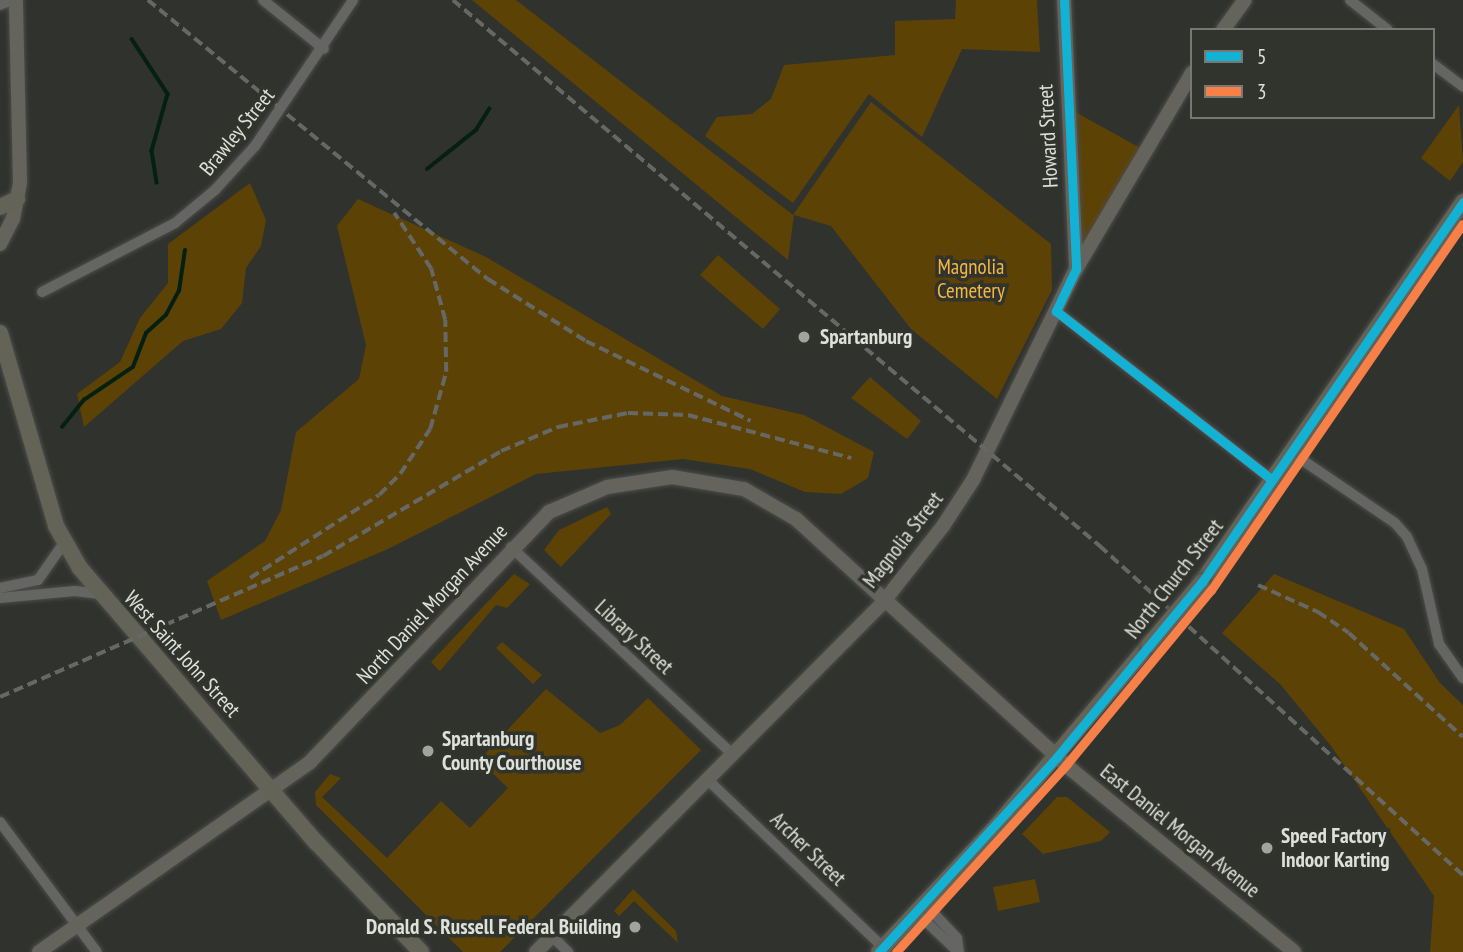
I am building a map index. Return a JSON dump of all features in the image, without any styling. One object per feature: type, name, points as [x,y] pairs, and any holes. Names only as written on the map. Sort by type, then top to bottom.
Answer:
[{"type":"main road","points":[[0,207],[17,199]]},
{"type":"main road","name":"North Church Street","points":[[881,950],[1057,757],[1202,582],[1289,451],[1463,202]]},
{"type":"main road","name":"West Saint John Street","points":[[0,333],[64,543],[100,594],[272,791],[421,952]]},
{"type":"street","points":[[0,5],[13,0],[17,199],[0,244]]},
{"type":"street","points":[[263,0],[324,48]]},
{"type":"street","name":"Brawley Street","points":[[42,292],[152,236],[200,204],[243,161],[324,48],[353,0]]},
{"type":"street","name":"Howard Street","points":[[1064,0],[1076,269]]},
{"type":"street","points":[[1224,28],[1245,0]]},
{"type":"street","points":[[1350,0],[1385,28]]},
{"type":"street","points":[[1435,66],[1463,87]]},
{"type":"street","name":"Magnolia Street","points":[[536,952],[885,600],[968,489],[1076,269],[1190,76]]},
{"type":"street","points":[[1056,311],[1272,479]]},
{"type":"street","points":[[1289,451],[1407,537],[1422,569],[1439,644],[1463,678]]},
{"type":"street","name":"North Daniel Morgan Avenue","points":[[39,952],[272,791],[331,742],[511,547],[550,512],[588,493],[638,480],[721,481],[781,508],[885,600]]},
{"type":"street","points":[[0,588],[38,580],[64,543]]},
{"type":"street","name":"Library Street","points":[[511,547],[732,754]]},
{"type":"street","points":[[0,598],[75,591],[100,594]]},
{"type":"street","name":"East Daniel Morgan Avenue","points":[[885,600],[1057,757],[1294,952]]},
{"type":"street","name":"Archer Street","points":[[707,779],[881,950]]},
{"type":"street","points":[[0,822],[97,952]]},
{"type":"street","points":[[920,908],[957,938],[959,952]]},
{"type":"street","points":[[920,908],[959,952]]},
{"type":"street","points":[[552,936],[568,952]]},
{"type":"green space","name":"Magnolia Cemetery","points":[[472,0],[516,0],[793,215],[871,102],[1051,244],[1052,290],[997,399],[911,329],[831,226],[794,215],[788,260]]},
{"type":"green space","points":[[956,0],[1037,0],[1040,52],[962,49],[922,137],[869,94],[793,203],[705,136],[717,117],[752,114],[771,99],[784,65],[895,55],[895,21],[955,19]]},
{"type":"green space","points":[[1459,105],[1463,162],[1450,181],[1421,158]]},
{"type":"green space","points":[[1068,108],[1144,150],[1076,269]]},
{"type":"green space","points":[[250,183],[266,220],[261,246],[246,268],[242,303],[221,329],[183,341],[84,427],[77,394],[120,362],[140,318],[168,283],[168,244]]},
{"type":"green space","points":[[358,199],[486,257],[722,396],[804,415],[874,452],[868,478],[841,494],[805,492],[750,469],[683,459],[536,474],[388,549],[221,620],[207,581],[265,541],[281,510],[296,432],[359,379],[366,345],[337,226]]},
{"type":"green space","points":[[718,255],[780,309],[763,329],[700,275]]},
{"type":"green space","points":[[870,377],[921,421],[907,439],[851,398]]},
{"type":"green space","points":[[607,507],[611,514],[561,567],[544,550],[559,530]]},
{"type":"green space","points":[[514,574],[530,584],[507,608],[496,605],[440,671],[431,662]]},
{"type":"green space","points":[[1274,574],[1404,629],[1440,683],[1463,705],[1463,952],[1430,952],[1434,896],[1331,746],[1280,684],[1222,633]]},
{"type":"green space","points":[[502,642],[542,675],[533,684],[496,648]]},
{"type":"green space","points":[[546,689],[600,733],[620,725],[648,698],[701,750],[500,952],[463,952],[316,805],[315,792],[330,774],[341,778],[322,797],[387,858],[441,801],[470,828],[508,788],[479,760]]},
{"type":"green space","points":[[1057,797],[1067,797],[1110,832],[1101,841],[1043,854],[1022,834]]},
{"type":"green space","points":[[1035,879],[1040,902],[998,911],[993,887]]},
{"type":"green space","points":[[633,889],[676,931],[678,943],[634,901],[619,916],[614,911]]},
{"type":"waterway","points":[[132,39],[168,94],[152,151],[157,183]]},
{"type":"waterway","points":[[427,169],[476,130],[489,109]]},
{"type":"waterway","points":[[62,427],[84,400],[133,367],[146,333],[166,315],[179,291],[185,250]]},
{"type":"railway","points":[[148,0],[488,279],[586,341],[751,421]]},
{"type":"railway","points":[[453,0],[1100,546],[1463,875]]},
{"type":"railway","points":[[250,578],[379,495],[400,474],[430,429],[446,372],[445,320],[431,269],[394,213]]},
{"type":"railway","points":[[0,697],[323,556],[501,451],[558,427],[628,413],[688,415],[851,458]]},
{"type":"railway","points":[[1258,585],[1318,612],[1349,633],[1463,737]]},
{"type":"transit line","name":"5","points":[[1064,0],[1076,269],[1056,311],[1271,479]]},
{"type":"transit line","name":"5","points":[[879,952],[1057,757],[1202,582],[1463,202]]},
{"type":"transit line","name":"3","points":[[896,952],[1066,765],[1211,590],[1463,224]]},
{"type":"place","name":"Spartanburg","points":[[804,337]]},
{"type":"place","name":"Spartanburg County Courthouse","points":[[428,751]]},
{"type":"place","name":"Speed Factory Indoor Karting","points":[[1267,848]]},
{"type":"place","name":"Donald S. Russell Federal Building","points":[[635,927]]}]
